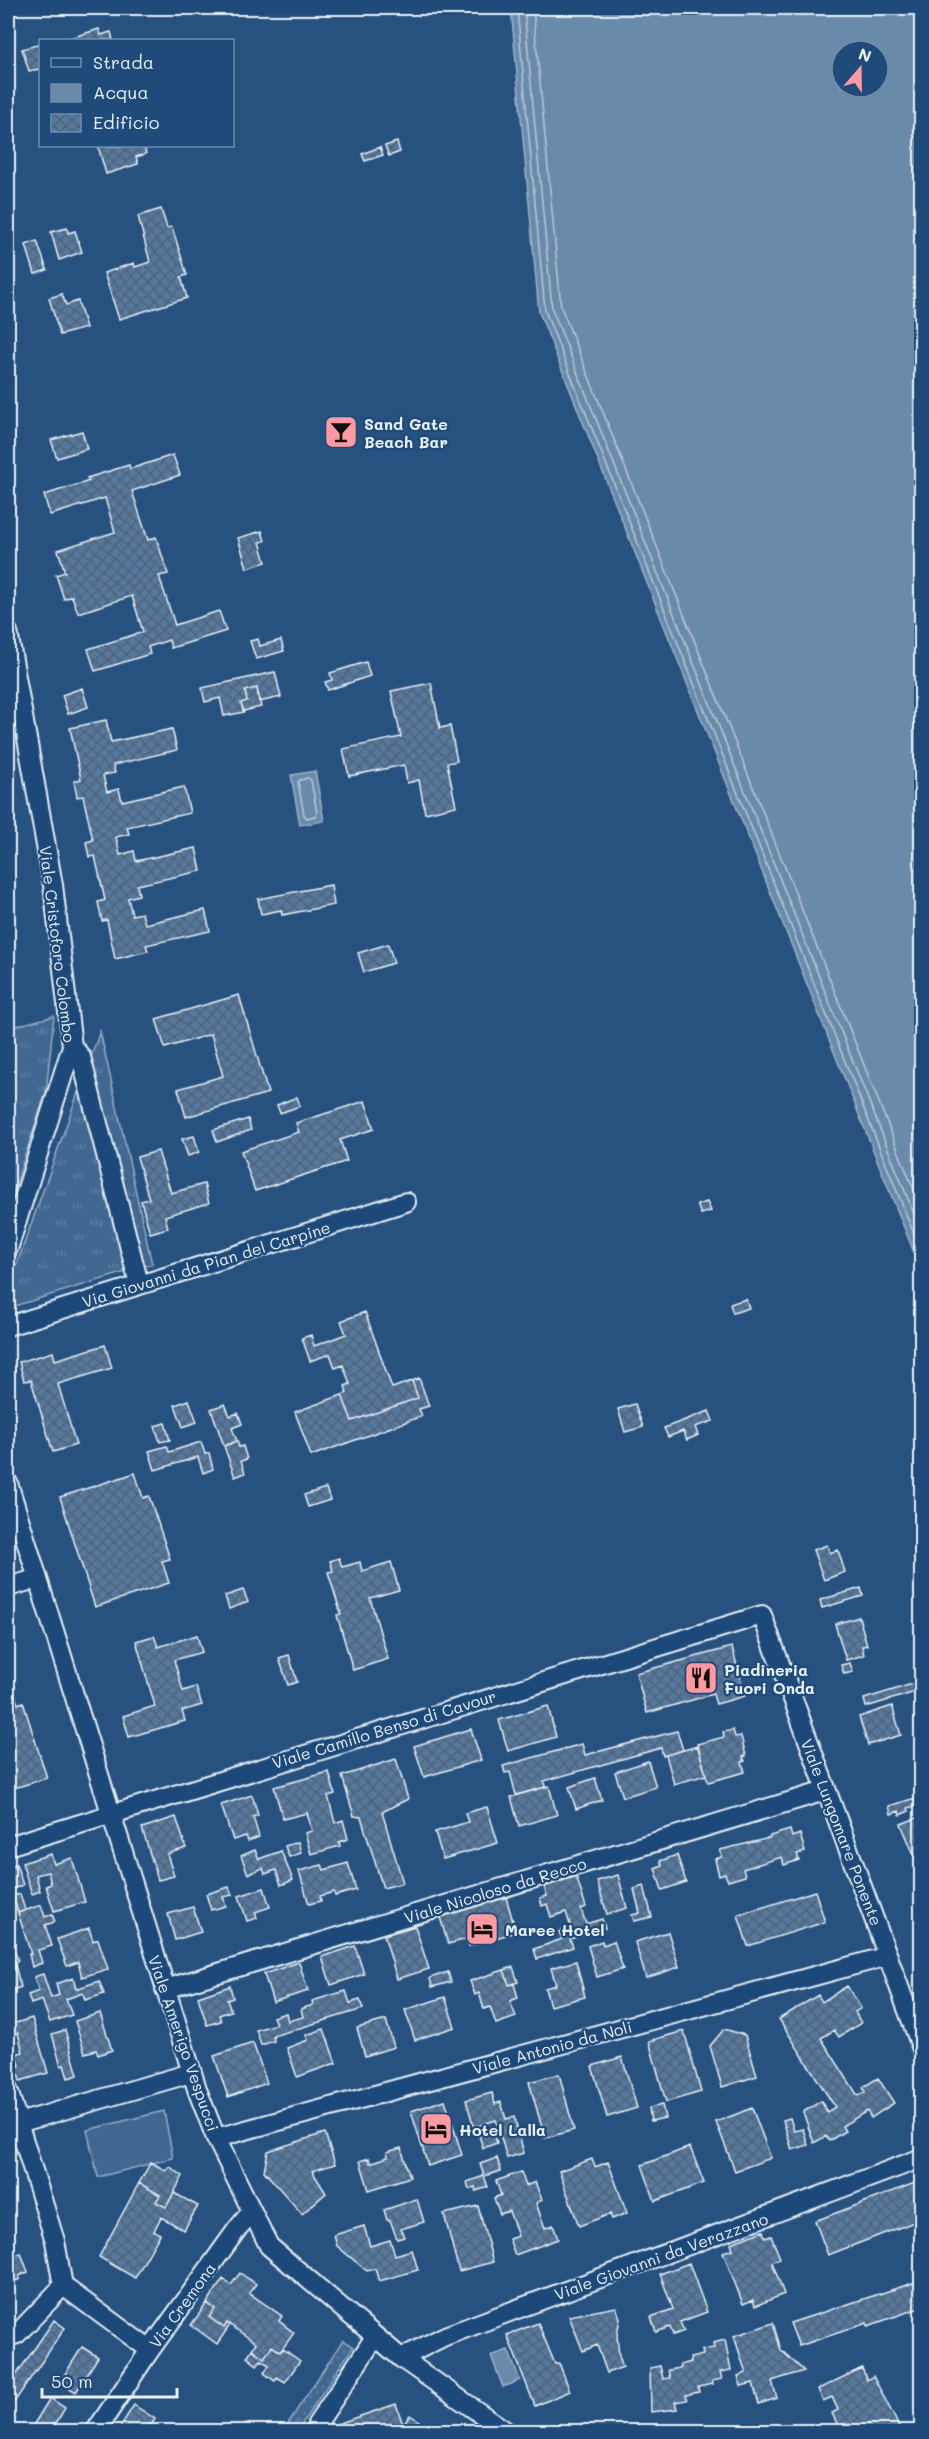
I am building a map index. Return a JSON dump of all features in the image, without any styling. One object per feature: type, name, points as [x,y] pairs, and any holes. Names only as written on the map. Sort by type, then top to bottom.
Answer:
[{"type":"street","name":"Viale Cristoforo Colombo","points":[[8,632],[52,885],[72,1046],[8,1249]]},
{"type":"street","points":[[72,1046],[81,1057],[139,1284]]},
{"type":"street","name":"Via Giovanni da Pian del Carpine","points":[[8,1326],[405,1202]]},
{"type":"street","name":"Viale Amerigo Vespucci","points":[[8,1483],[36,1579],[192,2073],[216,2138],[269,2246],[375,2337],[507,2432]]},
{"type":"street","points":[[8,1587],[36,1579]]},
{"type":"street","name":"Viale Camillo Benso di Cavour","points":[[8,1846],[762,1615]]},
{"type":"street","name":"Viale Lungomare Ponente","points":[[762,1615],[921,2049]]},
{"type":"street","name":"Viale Nicoloso da Recco","points":[[165,1989],[825,1791]]},
{"type":"street","name":"Viale Antonio da Noli","points":[[216,2138],[888,1956]]},
{"type":"street","points":[[13,2125],[192,2073]]},
{"type":"street","points":[[8,2090],[13,2125],[55,2241],[63,2286],[150,2350]]},
{"type":"street","name":"Viale Giovanni da Verazzano","points":[[402,2358],[445,2336],[921,2158]]},
{"type":"street","name":"Via Cremona","points":[[95,2432],[150,2350],[252,2211]]},
{"type":"street","points":[[8,2337],[17,2334],[63,2286]]},
{"type":"street","points":[[317,2424],[375,2337]]},
{"type":"green space","points":[[54,1016],[46,1092],[8,1208],[8,1028]]},
{"type":"green space","points":[[100,1031],[152,1264],[8,1308],[8,1289]]},
{"type":"green space","points":[[164,2111],[173,2158],[98,2177],[87,2130]]},
{"type":"green space","points":[[343,2340],[353,2347],[297,2431],[283,2431]]},
{"type":"water","points":[[511,8],[921,8],[921,1270],[539,312]]},
{"type":"water","points":[[315,771],[324,821],[300,825],[291,775]]},
{"type":"water","points":[[508,2350],[520,2380],[503,2387],[491,2356]]},
{"type":"building","points":[[99,29],[101,35],[111,32],[113,39],[67,39]]},
{"type":"building","points":[[39,44],[39,69],[29,71],[22,49]]},
{"type":"building","points":[[397,142],[400,152],[389,156],[385,146]]},
{"type":"building","points":[[98,147],[144,147],[146,154],[136,157],[138,164],[106,174]]},
{"type":"building","points":[[380,147],[383,155],[365,161],[362,154]]},
{"type":"building","points":[[161,209],[167,228],[172,227],[187,275],[181,277],[187,298],[119,319],[104,273],[134,263],[135,267],[150,262],[138,216]]},
{"type":"building","points":[[67,228],[68,233],[75,231],[82,252],[59,260],[51,232]]},
{"type":"building","points":[[37,241],[47,270],[35,274],[26,245]]},
{"type":"building","points":[[62,294],[66,305],[78,301],[86,328],[60,335],[49,298]]},
{"type":"building","points":[[82,431],[87,449],[57,458],[51,440]]},
{"type":"building","points":[[173,455],[180,475],[132,491],[148,540],[156,537],[168,574],[159,576],[175,625],[219,611],[226,631],[171,648],[169,640],[148,647],[150,654],[95,671],[88,649],[143,632],[132,596],[78,613],[72,596],[64,599],[56,575],[65,572],[58,550],[115,532],[105,498],[50,515],[44,495],[89,481],[87,478],[129,465],[130,469]]},
{"type":"building","points":[[262,531],[265,541],[260,542],[266,562],[247,568],[238,538]]},
{"type":"building","points":[[258,639],[260,646],[281,640],[284,651],[256,659],[250,641]]},
{"type":"building","points":[[366,662],[370,676],[328,690],[325,682],[332,680],[330,673]]},
{"type":"building","points":[[275,672],[281,697],[259,702],[257,688],[245,691],[247,701],[241,703],[244,712],[224,716],[220,698],[205,702],[202,688]]},
{"type":"building","points":[[431,683],[440,728],[450,726],[457,761],[447,763],[456,806],[425,813],[419,780],[407,783],[404,765],[349,776],[343,749],[401,737],[391,691]]},
{"type":"building","points":[[82,688],[88,707],[68,714],[62,695]]},
{"type":"building","points":[[257,688],[261,707],[243,711],[241,703],[247,701],[245,691]]},
{"type":"building","points":[[106,720],[111,742],[172,729],[177,750],[113,765],[115,773],[103,775],[107,792],[119,789],[122,801],[184,787],[190,813],[127,827],[129,834],[116,837],[120,855],[134,851],[136,861],[196,848],[201,871],[137,885],[139,895],[128,898],[132,915],[142,913],[145,924],[205,910],[210,931],[146,945],[148,951],[115,959],[107,920],[102,921],[98,902],[105,900],[95,856],[89,857],[86,842],[93,840],[83,796],[77,797],[74,781],[81,779],[70,728]]},
{"type":"building","points":[[331,885],[334,905],[282,915],[281,910],[261,914],[258,899]]},
{"type":"building","points":[[388,944],[394,963],[364,972],[358,953]]},
{"type":"building","points":[[239,995],[268,1093],[186,1117],[178,1089],[223,1076],[211,1034],[165,1048],[156,1019]]},
{"type":"building","points":[[297,1097],[300,1106],[280,1113],[277,1105]]},
{"type":"building","points":[[365,1101],[374,1129],[340,1140],[347,1161],[255,1191],[241,1151],[299,1132],[296,1123]]},
{"type":"building","points":[[248,1119],[251,1130],[217,1142],[213,1130]]},
{"type":"building","points":[[194,1136],[199,1152],[188,1156],[182,1139]]},
{"type":"building","points":[[158,1151],[171,1193],[204,1184],[209,1203],[165,1216],[168,1228],[150,1233],[141,1201],[149,1199],[137,1157]]},
{"type":"building","points":[[707,1202],[711,1211],[701,1214],[697,1205]]},
{"type":"building","points":[[746,1299],[749,1308],[733,1313],[730,1304]]},
{"type":"building","points":[[365,1312],[392,1388],[412,1381],[418,1398],[352,1421],[342,1395],[347,1393],[345,1386],[350,1384],[343,1365],[335,1368],[330,1354],[310,1361],[302,1338],[311,1335],[314,1346],[346,1334],[341,1321]]},
{"type":"building","points":[[105,1345],[112,1368],[58,1384],[76,1445],[53,1452],[31,1380],[24,1381],[19,1362],[53,1352],[55,1360]]},
{"type":"building","points":[[419,1378],[429,1406],[419,1409],[422,1416],[311,1456],[295,1412],[342,1395],[352,1421],[418,1398],[412,1381]]},
{"type":"building","points":[[189,1400],[197,1422],[183,1427],[175,1405]]},
{"type":"building","points":[[225,1404],[230,1416],[238,1413],[242,1424],[232,1428],[237,1441],[224,1446],[211,1409]]},
{"type":"building","points":[[635,1404],[643,1427],[625,1432],[618,1409]]},
{"type":"building","points":[[709,1411],[713,1421],[695,1427],[698,1435],[687,1440],[683,1431],[668,1437],[664,1428]]},
{"type":"building","points":[[165,1423],[170,1440],[160,1442],[155,1426]]},
{"type":"building","points":[[237,1441],[239,1447],[243,1446],[247,1459],[241,1461],[245,1473],[235,1477],[224,1446]]},
{"type":"building","points":[[201,1442],[205,1454],[209,1453],[213,1469],[203,1473],[198,1457],[155,1470],[149,1451],[167,1446],[169,1452]]},
{"type":"building","points":[[135,1473],[143,1498],[149,1496],[170,1559],[162,1561],[169,1583],[95,1607],[60,1497]]},
{"type":"building","points":[[326,1488],[330,1500],[308,1507],[304,1495]]},
{"type":"building","points":[[827,1545],[830,1553],[838,1550],[845,1572],[824,1580],[813,1550]]},
{"type":"building","points":[[339,1558],[342,1567],[360,1562],[362,1571],[391,1562],[399,1590],[370,1598],[388,1659],[353,1670],[337,1615],[341,1614],[328,1572],[333,1571],[330,1561]]},
{"type":"building","points":[[861,1588],[863,1596],[822,1608],[820,1600]]},
{"type":"building","points":[[243,1590],[248,1602],[229,1609],[225,1596]]},
{"type":"building","points":[[859,1617],[867,1645],[862,1646],[864,1655],[846,1660],[835,1624]]},
{"type":"building","points":[[197,1635],[202,1652],[174,1660],[183,1691],[196,1687],[202,1705],[182,1711],[185,1721],[129,1737],[123,1716],[155,1706],[136,1641],[154,1636],[158,1647]]},
{"type":"building","points":[[732,1647],[745,1696],[716,1704],[713,1694],[647,1713],[636,1673]]},
{"type":"building","points":[[289,1655],[297,1682],[288,1685],[279,1658]]},
{"type":"building","points":[[850,1663],[853,1672],[844,1674],[841,1665]]},
{"type":"building","points":[[922,1681],[922,1690],[866,1707],[864,1699]]},
{"type":"building","points":[[13,1689],[18,1704],[23,1702],[47,1778],[8,1790],[8,1691]]},
{"type":"building","points":[[548,1706],[556,1737],[508,1751],[499,1720]]},
{"type":"building","points":[[892,1706],[901,1735],[868,1745],[859,1717]]},
{"type":"building","points":[[471,1729],[481,1760],[424,1777],[414,1746]]},
{"type":"building","points":[[733,1730],[735,1737],[741,1736],[746,1756],[743,1757],[745,1761],[742,1762],[745,1772],[708,1782],[697,1744],[724,1737],[723,1732]]},
{"type":"building","points":[[677,1731],[683,1750],[663,1756],[661,1748],[544,1781],[545,1787],[516,1795],[510,1772],[505,1773],[503,1766],[582,1744],[585,1755]]},
{"type":"building","points":[[698,1746],[706,1775],[674,1784],[666,1755]]},
{"type":"building","points":[[396,1759],[408,1799],[382,1812],[403,1883],[383,1888],[361,1817],[354,1816],[342,1776]]},
{"type":"building","points":[[648,1761],[656,1787],[623,1797],[615,1772]]},
{"type":"building","points":[[329,1772],[335,1794],[328,1796],[335,1823],[343,1820],[348,1839],[339,1842],[340,1846],[311,1854],[305,1833],[312,1831],[307,1813],[283,1819],[274,1787]]},
{"type":"building","points":[[595,1778],[602,1800],[576,1809],[569,1787]]},
{"type":"building","points":[[549,1786],[557,1815],[519,1826],[511,1797]]},
{"type":"building","points":[[252,1795],[258,1815],[253,1817],[259,1837],[248,1841],[246,1836],[233,1840],[221,1805]]},
{"type":"building","points":[[922,1796],[922,1804],[908,1808],[909,1811],[900,1815],[899,1811],[891,1814],[889,1806]]},
{"type":"building","points":[[487,1807],[498,1843],[443,1859],[435,1832],[468,1822],[465,1813]]},
{"type":"building","points":[[922,1816],[922,1855],[915,1857],[901,1824]]},
{"type":"building","points":[[176,1817],[186,1848],[167,1854],[174,1876],[158,1880],[142,1828]]},
{"type":"building","points":[[790,1830],[792,1837],[800,1834],[805,1852],[797,1854],[799,1860],[784,1865],[782,1857],[743,1869],[745,1876],[728,1881],[725,1874],[719,1876],[715,1859],[722,1857],[720,1850],[770,1838],[770,1836]]},
{"type":"building","points":[[298,1842],[301,1853],[289,1857],[285,1846]]},
{"type":"building","points":[[255,1850],[259,1859],[281,1851],[293,1880],[281,1885],[276,1870],[265,1874],[263,1868],[248,1874],[241,1856]]},
{"type":"building","points":[[51,1854],[54,1864],[72,1858],[85,1902],[54,1911],[46,1886],[51,1884],[48,1872],[36,1875],[40,1891],[32,1894],[22,1863]]},
{"type":"building","points":[[677,1855],[686,1882],[662,1890],[655,1868],[662,1865],[660,1861]]},
{"type":"building","points":[[348,1863],[356,1890],[335,1896],[334,1892],[320,1896],[321,1901],[309,1904],[299,1871],[322,1865],[324,1870]]},
{"type":"building","points":[[16,1864],[23,1885],[8,1891],[8,1867]]},
{"type":"building","points":[[618,1875],[627,1908],[607,1914],[597,1881]]},
{"type":"building","points":[[576,1876],[586,1907],[581,1909],[586,1924],[602,1919],[605,1928],[570,1939],[573,1947],[537,1959],[534,1949],[562,1939],[559,1932],[571,1928],[566,1912],[551,1917],[547,1904],[542,1906],[540,1898],[547,1896],[544,1887]]},
{"type":"building","points":[[644,1886],[652,1917],[634,1921],[632,1915],[640,1913],[634,1889]]},
{"type":"building","points":[[229,1887],[232,1895],[223,1897],[226,1906],[211,1910],[206,1894]]},
{"type":"building","points":[[264,1888],[270,1907],[255,1912],[257,1918],[247,1921],[239,1896]]},
{"type":"building","points":[[815,1891],[825,1922],[748,1946],[738,1915]]},
{"type":"building","points":[[20,1894],[25,1910],[18,1913],[13,1896]]},
{"type":"building","points":[[506,1897],[516,1932],[469,1946],[467,1939],[448,1944],[440,1917]]},
{"type":"building","points":[[41,1905],[45,1917],[52,1914],[55,1922],[45,1925],[52,1946],[38,1950],[42,1963],[32,1967],[29,1954],[31,1954],[18,1913]]},
{"type":"building","points":[[193,1907],[201,1932],[175,1940],[168,1914]]},
{"type":"building","points":[[415,1926],[429,1969],[397,1979],[384,1935]]},
{"type":"building","points":[[89,1928],[93,1941],[98,1939],[108,1969],[82,1977],[78,1962],[67,1966],[57,1939]]},
{"type":"building","points":[[668,1932],[679,1967],[646,1978],[635,1942]]},
{"type":"building","points":[[602,1941],[603,1945],[614,1941],[623,1969],[597,1977],[588,1946]]},
{"type":"building","points":[[12,1943],[18,1961],[14,1962],[21,1987],[8,1992],[8,1944]]},
{"type":"building","points":[[355,1946],[364,1974],[331,1985],[322,1957]]},
{"type":"building","points":[[576,1961],[585,1997],[550,2006],[545,1988],[556,1985],[551,1968]]},
{"type":"building","points":[[299,1962],[308,1991],[273,2002],[264,1974]]},
{"type":"building","points":[[513,1967],[518,1982],[509,1985],[504,1970]]},
{"type":"building","points":[[504,1970],[509,1985],[514,1984],[518,1998],[510,2001],[516,2017],[496,2024],[490,2007],[484,2009],[479,1993],[475,1995],[470,1981]]},
{"type":"building","points":[[448,1972],[451,1982],[432,1987],[430,1978]]},
{"type":"building","points":[[43,1974],[51,1998],[59,1995],[56,1984],[73,1978],[76,1989],[99,1981],[104,1994],[85,2000],[83,1993],[66,1999],[72,2015],[50,2022],[42,2000],[31,2004],[28,1995],[39,1991],[34,1977]]},
{"type":"building","points":[[230,1986],[233,1998],[227,2000],[231,2011],[219,2015],[221,2021],[207,2025],[198,1997]]},
{"type":"building","points":[[847,1986],[861,2008],[855,2012],[861,2023],[839,2037],[834,2030],[821,2038],[858,2096],[865,2092],[863,2087],[878,2078],[894,2103],[871,2118],[867,2111],[842,2126],[845,2131],[829,2141],[826,2136],[814,2143],[803,2112],[821,2101],[827,2112],[835,2107],[779,2019],[818,1995],[822,2002]]},
{"type":"building","points":[[346,1991],[350,2003],[360,2000],[363,2009],[273,2036],[274,2041],[261,2045],[256,2030],[276,2024],[273,2017],[286,2013],[288,2021],[303,2017],[301,2009],[313,2005],[312,2001]]},
{"type":"building","points":[[445,1997],[455,2027],[415,2040],[405,2010]]},
{"type":"building","points":[[100,2013],[112,2050],[98,2055],[96,2050],[85,2053],[75,2021]]},
{"type":"building","points":[[32,2018],[48,2073],[20,2081],[16,2067],[20,2066],[16,2054],[23,2052],[18,2033],[11,2035],[9,2025]]},
{"type":"building","points":[[386,2020],[394,2047],[365,2056],[357,2028]]},
{"type":"building","points":[[324,2029],[336,2063],[297,2077],[287,2048],[308,2040],[306,2035]]},
{"type":"building","points":[[724,2029],[745,2035],[757,2076],[722,2087],[710,2046]]},
{"type":"building","points":[[65,2030],[78,2075],[68,2078],[64,2065],[61,2066],[52,2034]]},
{"type":"building","points":[[684,2031],[701,2092],[666,2102],[649,2041]]},
{"type":"building","points":[[253,2043],[267,2083],[228,2097],[214,2056]]},
{"type":"building","points":[[622,2057],[637,2108],[607,2117],[592,2066]]},
{"type":"building","points":[[559,2074],[574,2130],[545,2138],[529,2082]]},
{"type":"building","points":[[492,2093],[495,2104],[501,2102],[506,2119],[514,2117],[524,2153],[507,2158],[496,2120],[474,2127],[466,2100]]},
{"type":"building","points":[[445,2100],[462,2155],[428,2166],[411,2111]]},
{"type":"building","points":[[662,2105],[665,2118],[651,2121],[649,2108]]},
{"type":"building","points":[[752,2108],[771,2158],[735,2171],[716,2122]]},
{"type":"building","points":[[790,2118],[794,2131],[803,2129],[808,2145],[792,2150],[783,2120]]},
{"type":"building","points":[[493,2131],[497,2143],[483,2148],[479,2136]]},
{"type":"building","points":[[325,2133],[335,2164],[312,2171],[326,2193],[302,2214],[264,2171],[268,2151]]},
{"type":"building","points":[[690,2147],[704,2183],[655,2201],[642,2165]]},
{"type":"building","points":[[401,2148],[410,2177],[369,2190],[360,2161],[369,2158],[370,2163],[388,2157],[387,2152]]},
{"type":"building","points":[[497,2158],[501,2171],[484,2176],[480,2164]]},
{"type":"building","points":[[592,2159],[595,2167],[608,2162],[627,2213],[612,2219],[610,2214],[579,2226],[559,2171]]},
{"type":"building","points":[[151,2162],[166,2171],[170,2167],[183,2176],[166,2207],[156,2202],[160,2195],[139,2183]]},
{"type":"building","points":[[521,2172],[526,2186],[535,2182],[542,2200],[536,2203],[545,2228],[553,2225],[558,2239],[515,2255],[509,2239],[518,2236],[509,2211],[500,2214],[494,2198],[501,2195],[496,2181]]},
{"type":"building","points":[[484,2176],[488,2187],[476,2191],[475,2187],[469,2189],[467,2182]]},
{"type":"building","points":[[920,2181],[922,2219],[828,2255],[815,2221]]},
{"type":"building","points":[[139,2183],[160,2195],[156,2202],[166,2207],[174,2193],[198,2206],[184,2230],[161,2217],[154,2231],[160,2234],[135,2278],[99,2257]]},
{"type":"building","points":[[417,2199],[424,2222],[401,2229],[404,2237],[397,2239],[384,2210]]},
{"type":"building","points":[[478,2206],[493,2262],[459,2271],[444,2214]]},
{"type":"building","points":[[364,2226],[370,2246],[390,2240],[395,2255],[412,2250],[418,2270],[379,2281],[375,2269],[367,2271],[337,2246],[334,2235]]},
{"type":"building","points":[[763,2231],[765,2238],[771,2236],[780,2258],[772,2262],[784,2294],[755,2306],[753,2300],[743,2304],[723,2252],[733,2249],[731,2243]]},
{"type":"building","points":[[21,2253],[28,2272],[19,2276],[20,2279],[8,2284],[8,2258]]},
{"type":"building","points":[[689,2263],[707,2312],[680,2322],[684,2331],[673,2335],[670,2327],[656,2332],[651,2317],[673,2309],[660,2274]]},
{"type":"building","points":[[240,2273],[256,2284],[249,2293],[282,2316],[279,2321],[294,2333],[280,2352],[272,2346],[264,2358],[252,2349],[256,2343],[227,2323],[224,2328],[209,2317],[215,2309],[207,2303],[223,2279],[231,2285]]},
{"type":"building","points":[[916,2282],[922,2298],[922,2307],[799,2346],[790,2323]]},
{"type":"building","points":[[207,2303],[215,2309],[209,2317],[224,2328],[227,2323],[230,2325],[217,2344],[191,2325]]},
{"type":"building","points":[[616,2307],[620,2318],[617,2335],[619,2356],[623,2367],[607,2373],[597,2345],[583,2351],[569,2316]]},
{"type":"building","points":[[54,2320],[65,2328],[8,2411],[8,2387]]},
{"type":"building","points":[[538,2323],[555,2364],[559,2363],[570,2391],[535,2406],[507,2335]]},
{"type":"building","points":[[773,2323],[781,2350],[804,2371],[772,2381],[777,2398],[759,2404],[753,2383],[741,2386],[738,2376],[746,2373],[734,2336]]},
{"type":"building","points":[[725,2340],[731,2370],[720,2372],[722,2379],[712,2381],[713,2384],[698,2387],[699,2392],[686,2395],[687,2400],[675,2402],[677,2409],[651,2412],[650,2368],[660,2366],[663,2379],[670,2378],[668,2370],[681,2368],[680,2365],[691,2362],[690,2358],[703,2355],[702,2350],[714,2348],[713,2343]]},
{"type":"building","points":[[272,2346],[280,2352],[283,2349],[300,2361],[285,2382],[277,2377],[275,2381],[264,2373],[269,2365],[261,2360],[257,2365],[247,2357],[252,2349],[264,2358]]},
{"type":"building","points":[[82,2347],[98,2357],[76,2392],[60,2382]]},
{"type":"building","points":[[862,2368],[867,2380],[873,2376],[902,2432],[841,2432],[832,2413],[838,2410],[832,2397],[823,2401],[818,2389]]},
{"type":"building","points":[[50,2398],[65,2408],[51,2432],[29,2432]]},
{"type":"building","points":[[396,2404],[405,2431],[336,2432],[334,2425]]},
{"type":"building","points":[[134,2405],[155,2419],[147,2432],[117,2432]]},
{"type":"building","points":[[410,2415],[432,2430],[431,2432],[404,2432],[403,2425]]},
{"type":"place","name":"Sand Gate Beach Bar","points":[[341,432]]},
{"type":"place","name":"Piadineria Fuori Onda","points":[[701,1678]]},
{"type":"place","name":"Maree Hotel","points":[[482,1929]]},
{"type":"place","name":"Hotel Lalla","points":[[436,2129]]}]
